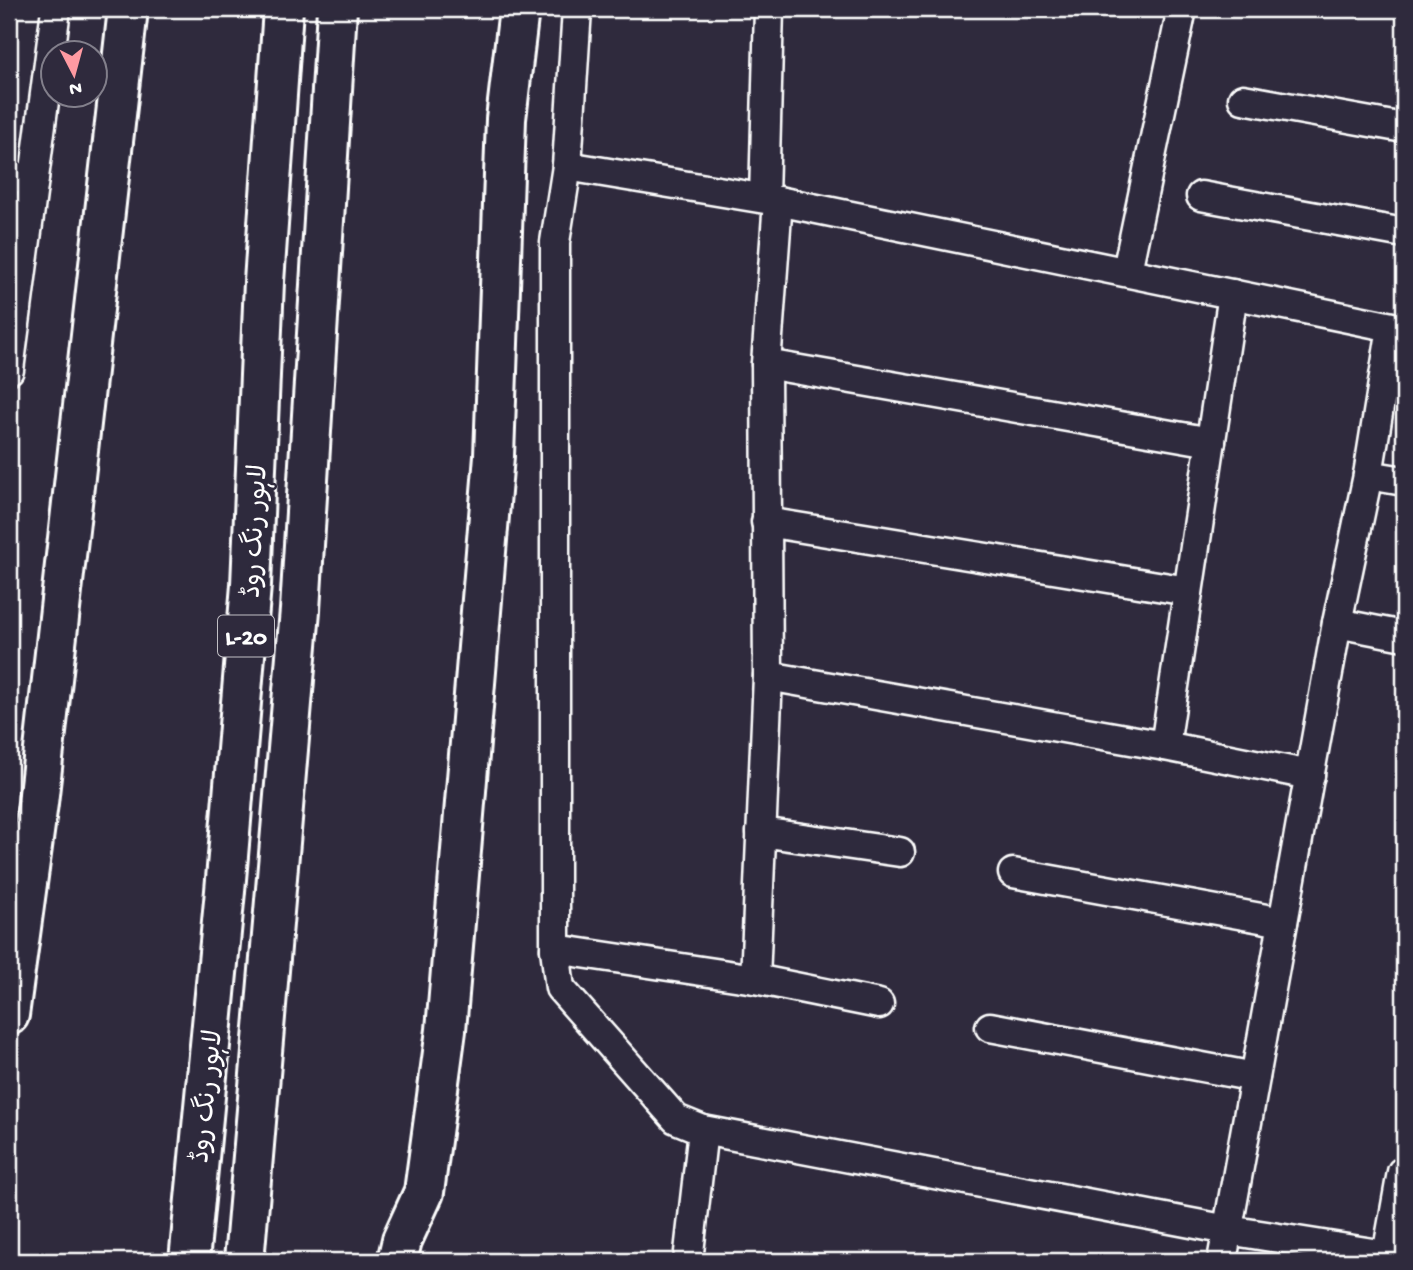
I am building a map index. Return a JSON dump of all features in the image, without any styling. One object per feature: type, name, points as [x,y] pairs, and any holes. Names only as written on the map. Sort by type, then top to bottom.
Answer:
[{"type":"main road","points":[[9,1015],[38,803],[128,9]]},
{"type":"main road","name":"لاہور رنگ روڈ","points":[[189,1261],[250,599],[265,268],[283,9]]},
{"type":"main road","name":"لاہور رنگ روڈ","points":[[244,1261],[300,610],[337,9]]},
{"type":"main road","points":[[397,1261],[402,1240],[425,1192],[446,1030],[494,456],[506,119],[519,9]]},
{"type":"street","points":[[9,370],[21,178],[57,9]]},
{"type":"street","points":[[577,9],[567,166],[555,242],[555,949],[559,988],[676,1119],[703,1130],[1228,1230],[1392,1258],[1402,1172]]},
{"type":"street","points":[[755,979],[768,676],[766,364],[771,199],[769,9]]},
{"type":"street","points":[[1126,271],[1182,9]]},
{"type":"street","points":[[1243,99],[1404,128]]},
{"type":"street","points":[[567,166],[771,199],[1391,327],[1368,475],[1337,623],[1222,1261]]},
{"type":"street","points":[[1201,196],[1404,233]]},
{"type":"street","points":[[1165,746],[1233,294]]},
{"type":"street","points":[[766,364],[1211,442]]},
{"type":"street","points":[[1368,475],[1404,481]]},
{"type":"street","points":[[766,522],[1188,591]]},
{"type":"street","points":[[1337,623],[1404,636]]},
{"type":"street","points":[[768,676],[1165,746],[1310,775]]},
{"type":"street","points":[[761,832],[900,852]]},
{"type":"street","points":[[1013,873],[1283,922]]},
{"type":"street","points":[[555,949],[755,979],[879,1004]]},
{"type":"street","points":[[990,1027],[1255,1077]]},
{"type":"street","points":[[688,1261],[703,1130]]}]
